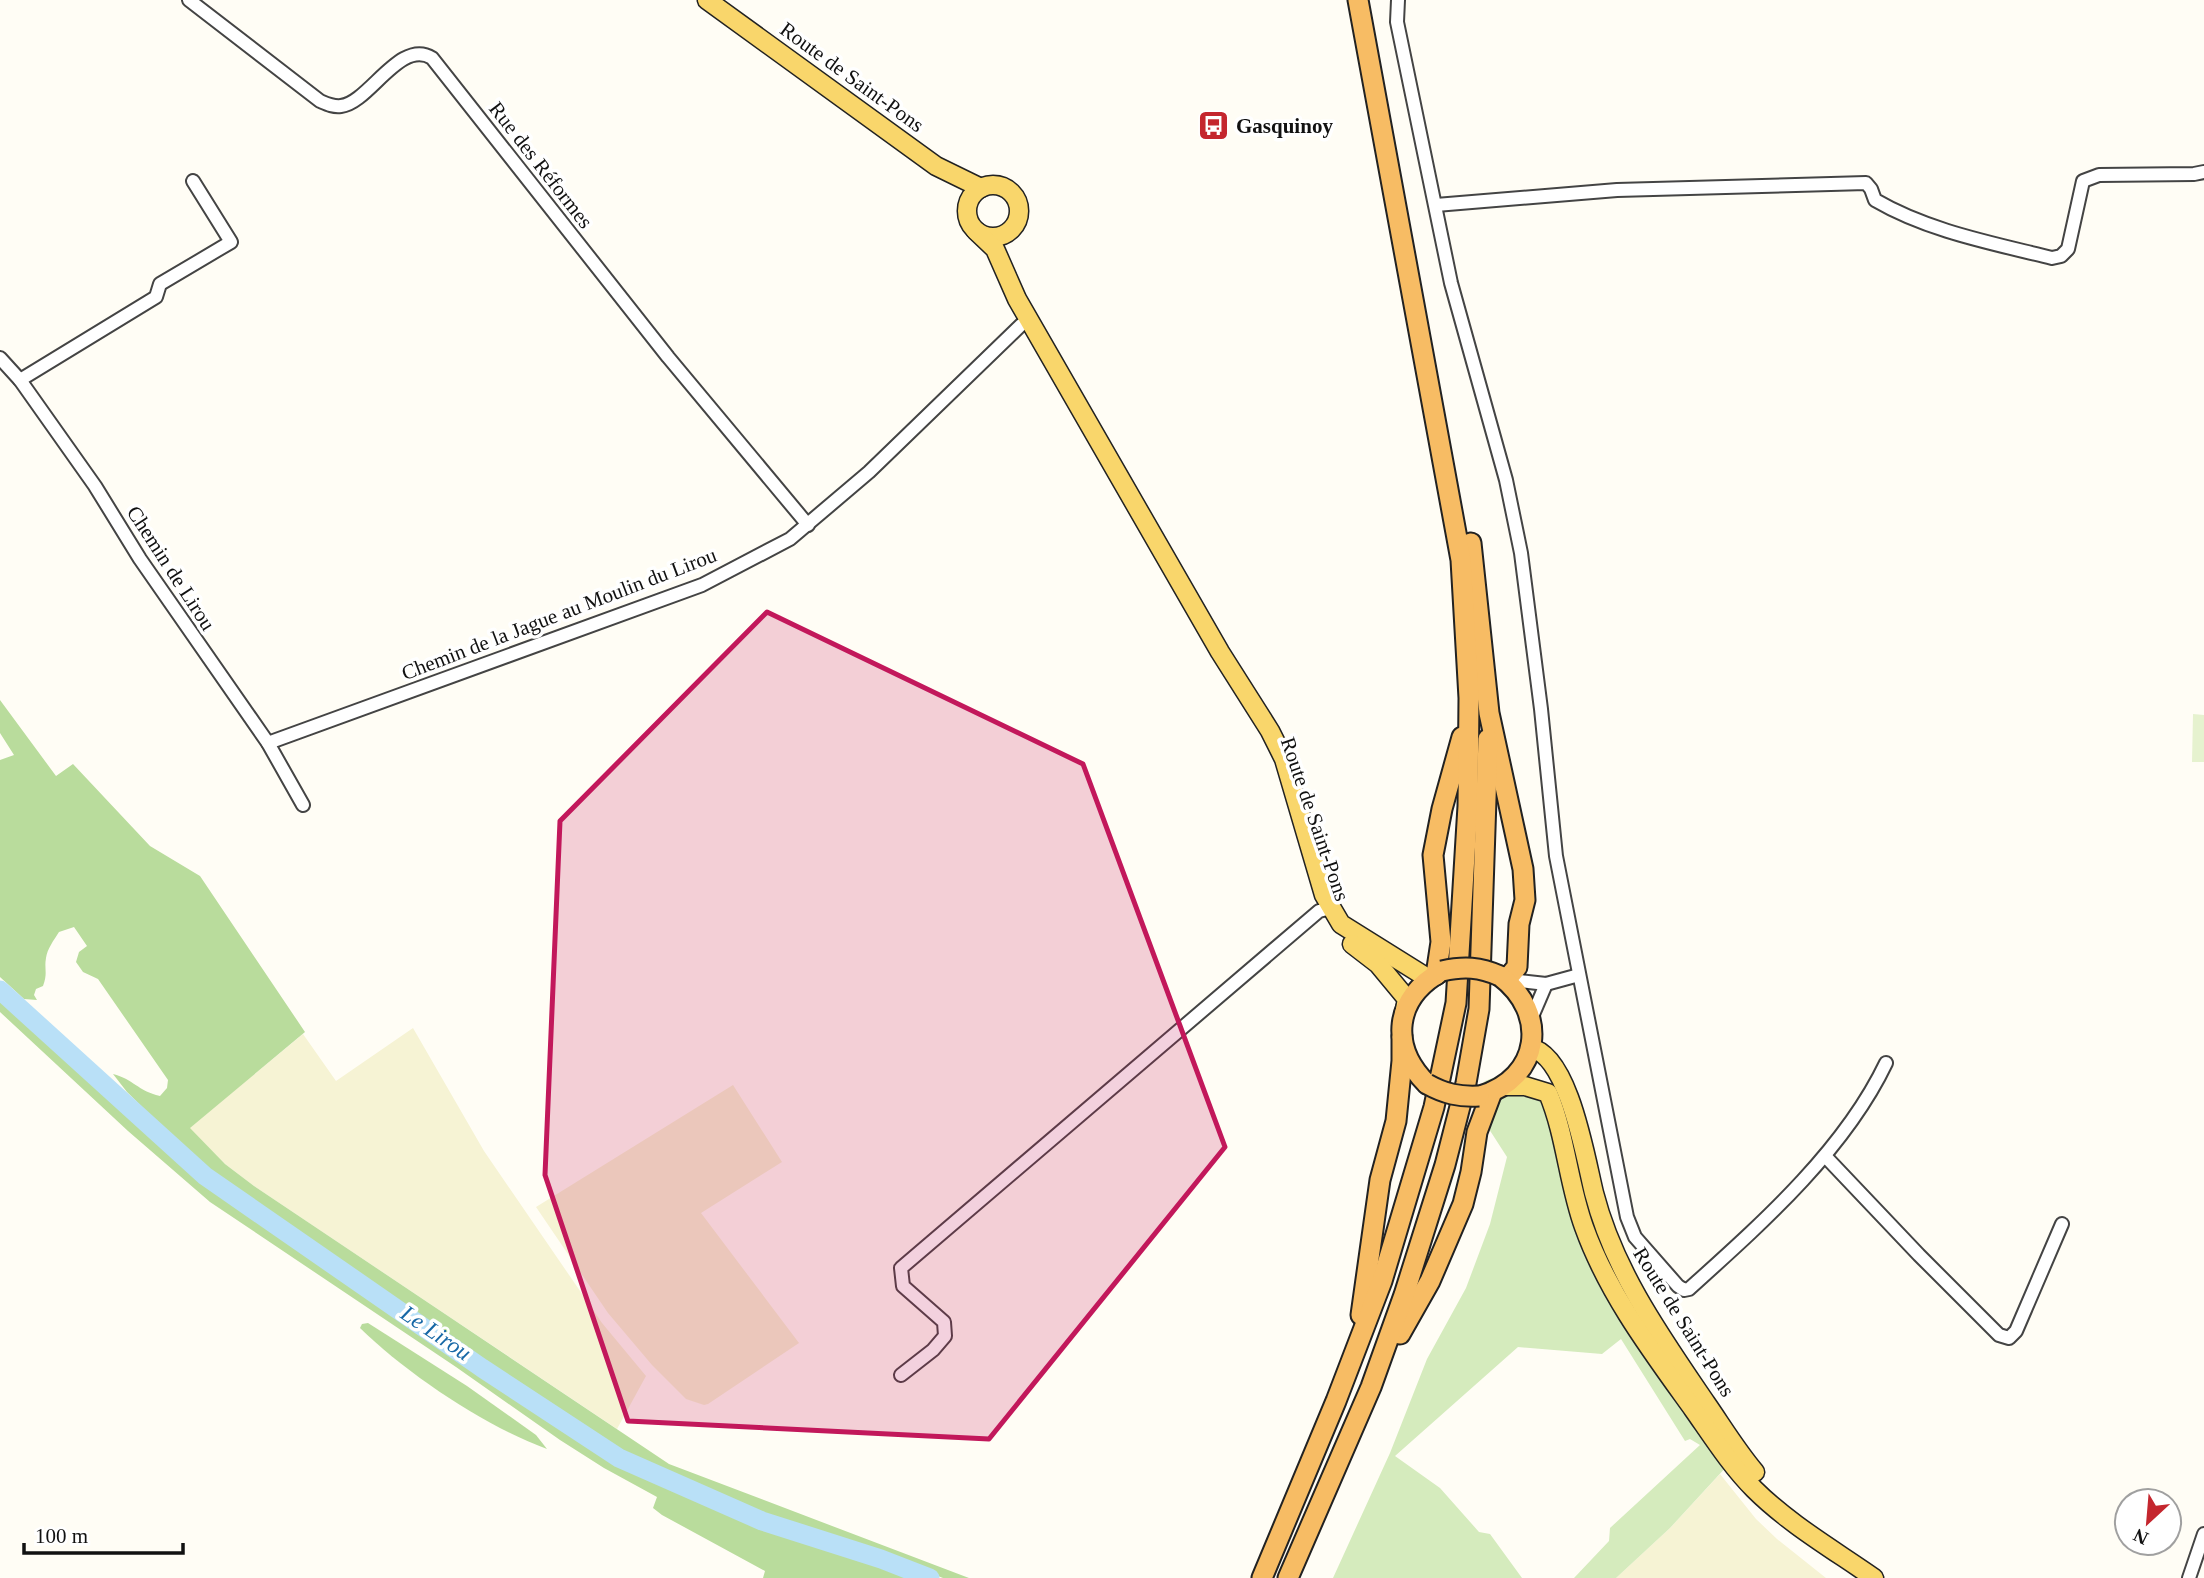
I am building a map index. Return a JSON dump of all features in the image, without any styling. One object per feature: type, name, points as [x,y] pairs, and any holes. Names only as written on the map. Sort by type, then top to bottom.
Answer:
[{"type":"highway","points":[[1262,1578],[1336,1401],[1381,1281],[1419,1161],[1442,1076],[1456,1003],[1468,806],[1469,698],[1461,560],[1358,0]]},
{"type":"highway","points":[[1370,0],[1474,557],[1489,713],[1523,869],[1525,900],[1519,924],[1517,967],[1507,981]]},
{"type":"highway","points":[[1436,975],[1441,942],[1433,855],[1441,809],[1463,733],[1469,698]]},
{"type":"highway","points":[[1288,1578],[1371,1387],[1404,1295],[1445,1165],[1466,1083],[1479,1009],[1489,713]]},
{"type":"highway","points":[[1336,1401],[1359,1330],[1380,1180],[1396,1121],[1402,1028],[1412,996],[1436,975],[1472,967],[1487,970],[1507,981],[1525,1001],[1531,1019],[1530,1048],[1525,1063],[1515,1076],[1491,1092],[1461,1097],[1443,1093],[1427,1084],[1410,1063],[1402,1028]]},
{"type":"highway","points":[[1371,1387],[1430,1281],[1463,1204],[1477,1132],[1491,1092]]},
{"type":"main road","name":"Route de Saint-Pons","points":[[706,0],[936,166],[981,188]]},
{"type":"main road","name":"Route de Saint-Pons","points":[[936,166],[956,188],[967,207]]},
{"type":"main road","points":[[1000,186],[1008,189],[1017,198],[1020,216],[1012,230],[994,237],[976,231],[969,220],[967,207],[972,196],[981,188],[1000,186]]},
{"type":"main road","name":"Route de Saint-Pons","points":[[1012,230],[1010,251],[1029,318]]},
{"type":"main road","name":"Route de Saint-Pons","points":[[976,231],[995,249],[1017,299],[1220,652],[1270,731],[1284,759],[1332,927],[1378,964],[1407,999],[1402,1028]]},
{"type":"main road","name":"Route de Saint-Pons","points":[[1325,909],[1341,924],[1436,975]]},
{"type":"main road","name":"Route de Saint-Pons","points":[[1530,1048],[1537,1049],[1549,1060],[1567,1091],[1607,1236],[1627,1279],[1670,1351],[1751,1468],[1803,1528]]},
{"type":"main road","name":"Route de Saint-Pons","points":[[1491,1092],[1525,1086],[1548,1093],[1555,1110],[1583,1226],[1617,1297],[1745,1479],[1773,1505],[1874,1578]]},
{"type":"street","name":"Rue des Réformes","points":[[189,0],[320,101],[331,105],[350,104],[384,74],[412,55],[421,54],[432,58],[668,357],[808,525]]},
{"type":"street","points":[[1398,0],[1397,22],[1451,283],[1506,480],[1521,553],[1556,856],[1627,1217],[1635,1237],[1678,1286],[1684,1290],[1689,1289],[1825,1156],[1859,1111],[1886,1063]]},
{"type":"street","points":[[1436,205],[1617,190],[1866,183],[1875,200],[1900,214],[1990,243],[2052,258],[2061,256],[2068,249],[2084,181],[2099,175],[2183,175],[2204,172]]},
{"type":"street","points":[[20,380],[156,297],[160,284],[231,242],[193,181]]},
{"type":"street","name":"Chemin de la Jague au Moulin du Lirou","points":[[268,743],[702,585],[790,539],[869,472],[1029,318]]},
{"type":"street","name":"Chemin de Lirou","points":[[0,358],[20,380],[95,486],[139,559],[268,743],[303,805]]},
{"type":"street","points":[[901,1376],[933,1350],[945,1336],[944,1322],[903,1286],[901,1268],[1325,909]]},
{"type":"street","points":[[1507,981],[1546,984],[1579,975]]},
{"type":"street","points":[[1531,1019],[1546,984]]},
{"type":"street","points":[[1825,1156],[1999,1335],[2009,1338],[2016,1331],[2062,1224]]},
{"type":"street","points":[[2189,1578],[2204,1534]]},
{"type":"highlighted area","points":[[767,612],[1083,764],[1225,1147],[989,1439],[628,1421],[545,1175],[560,821]]},
{"type":"shaded area","points":[[413,1028],[484,1151],[602,1323],[646,1376],[617,1429],[254,1186],[225,1164],[189,1128],[303,1034],[336,1081]]},
{"type":"shaded area","points":[[733,1085],[782,1162],[701,1213],[799,1343],[704,1405],[686,1399],[652,1365],[608,1313],[536,1207]]},
{"type":"shaded area","points":[[1720,1474],[1756,1519],[1826,1578],[1616,1578],[1670,1528]]},
{"type":"green space","points":[[0,700],[56,776],[73,764],[150,846],[200,876],[305,1032],[190,1128],[225,1164],[669,1464],[969,1578],[943,1578],[876,1552],[763,1516],[604,1443],[409,1313],[210,1174],[127,1092],[113,1074],[160,1096],[167,1088],[168,1080],[98,979],[83,972],[76,962],[79,952],[87,946],[74,927],[59,932],[49,948],[43,986],[36,989],[34,995],[37,1000],[24,999],[0,977],[0,760],[14,755],[0,733]]},
{"type":"green space","points":[[2193,714],[2204,715],[2204,762],[2192,762]]},
{"type":"green space","points":[[0,987],[90,1065],[210,1183],[602,1451],[763,1525],[912,1578],[763,1578],[765,1571],[662,1515],[653,1508],[657,1497],[560,1440],[210,1202],[128,1131],[0,1012]]},
{"type":"green space","points":[[1506,1073],[1545,1098],[1578,1222],[1728,1465],[1670,1528],[1616,1578],[1574,1578],[1609,1541],[1610,1528],[1700,1445],[1690,1439],[1685,1441],[1621,1339],[1602,1354],[1518,1347],[1395,1456],[1440,1488],[1479,1532],[1490,1534],[1522,1578],[1333,1578],[1390,1453],[1427,1359],[1466,1288],[1490,1224],[1507,1157],[1469,1098],[1485,1081]]},
{"type":"green space","points":[[368,1323],[467,1386],[536,1435],[547,1449],[499,1427],[448,1398],[400,1363],[360,1328],[362,1324]]},
{"type":"waterway","name":"Le Lirou","points":[[0,990],[205,1176],[482,1368],[619,1458],[762,1521],[881,1559],[930,1578]]},
{"type":"place","name":"Gasquinoy","points":[[1213,126]]}]
